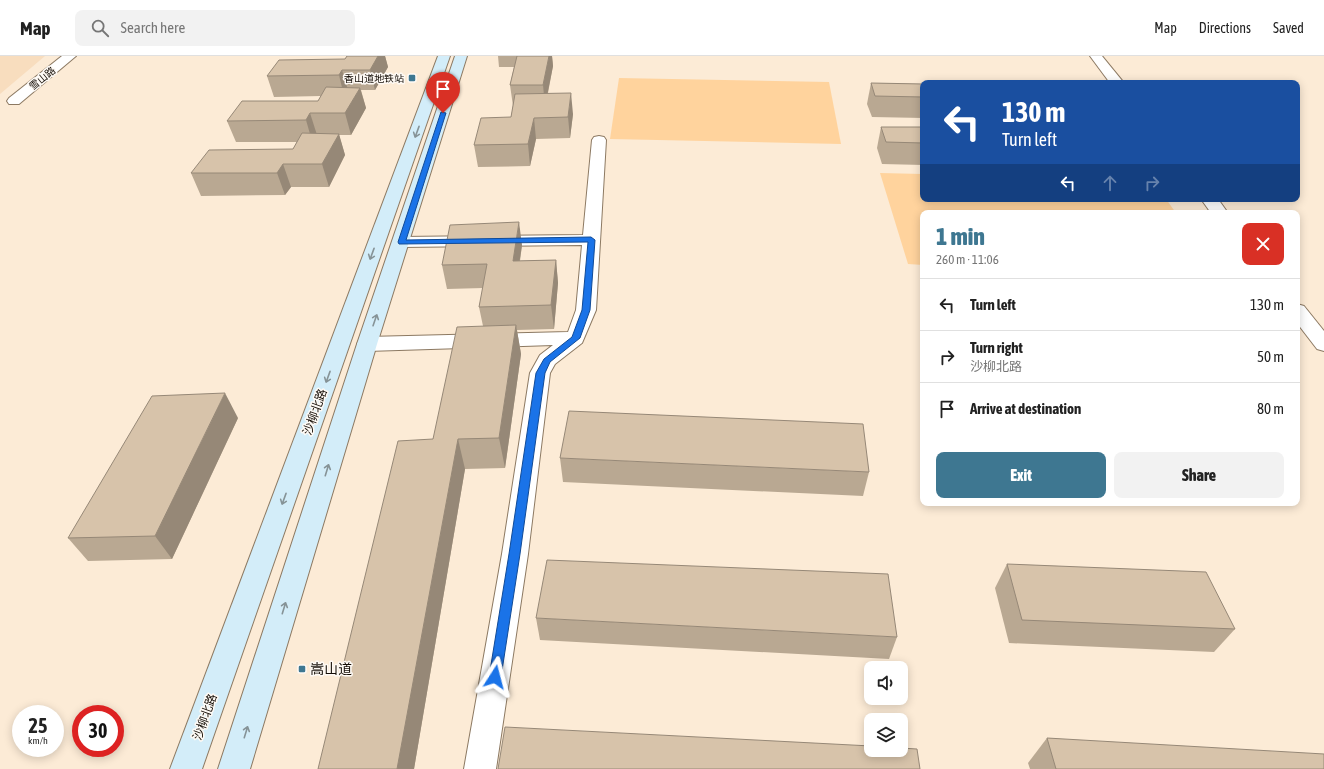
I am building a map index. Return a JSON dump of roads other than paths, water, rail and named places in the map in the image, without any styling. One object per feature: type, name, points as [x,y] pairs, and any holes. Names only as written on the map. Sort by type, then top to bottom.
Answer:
[{"type":"main road","name":"沙柳北路","points":[[186,769],[444,56]]},
{"type":"main road","points":[[234,769],[367,344],[462,56]]},
{"type":"street","name":"雪山路","points":[[14,101],[70,56]]},
{"type":"street","points":[[1096,56],[1116,80]]},
{"type":"street","points":[[480,769],[515,554],[540,373],[547,360],[575,338],[586,310],[599,140]]},
{"type":"street","points":[[1211,202],[1218,210]]},
{"type":"street","points":[[401,242],[591,240]]},
{"type":"street","points":[[1300,314],[1324,344]]},
{"type":"street","points":[[367,344],[575,338]]},
{"type":"place","name":"香山道地铁站","points":[[412,78]]},
{"type":"place","name":"嵩山道","points":[[302,669]]}]
